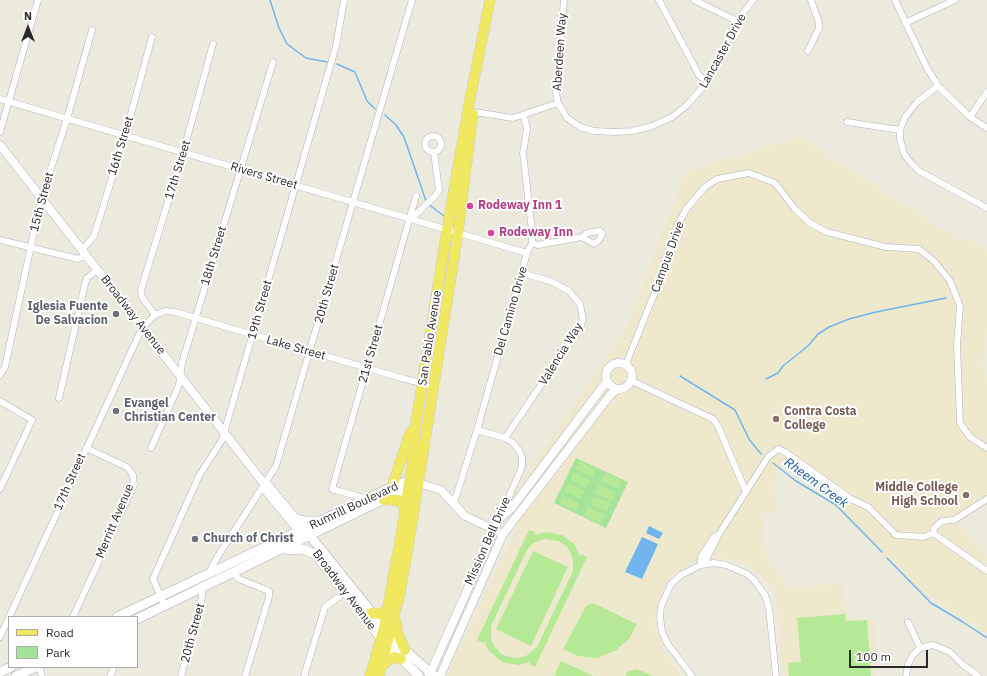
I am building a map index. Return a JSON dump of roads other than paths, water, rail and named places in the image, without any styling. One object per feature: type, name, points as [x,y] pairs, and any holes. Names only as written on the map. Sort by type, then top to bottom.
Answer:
[{"type":"main road","name":"San Pablo Avenue","points":[[379,676],[392,610],[408,548],[415,428],[428,385],[447,230],[468,109],[490,0]]},
{"type":"main road","name":"San Pablo Avenue","points":[[392,610],[405,508],[412,483],[428,385],[458,233],[474,112],[496,0]]},
{"type":"main road","points":[[392,487],[410,433],[415,428]]},
{"type":"main road","name":"Rumrill Boulevard","points":[[138,619],[282,550],[323,520],[392,487],[412,483]]},
{"type":"main road","name":"Rumrill Boulevard","points":[[119,616],[219,568],[305,534],[384,500],[412,483]]},
{"type":"main road","points":[[384,500],[398,500],[405,508]]},
{"type":"main road","points":[[297,519],[308,522],[323,520]]},
{"type":"main road","name":"Broadway Avenue","points":[[305,534],[317,555],[386,637]]},
{"type":"main road","name":"Broadway Avenue","points":[[305,534],[348,591],[371,613],[386,637]]},
{"type":"main road","points":[[282,550],[303,549],[317,555]]},
{"type":"main road","points":[[202,589],[202,582],[216,575],[219,568]]},
{"type":"main road","points":[[371,613],[381,614],[392,610],[403,654],[419,676]]},
{"type":"main road","name":"San Pablo Avenue","points":[[370,676],[386,637]]},
{"type":"main road","points":[[386,637],[403,654],[431,675]]},
{"type":"main road","points":[[382,664],[389,658],[403,654]]},
{"type":"main road","points":[[16,676],[35,668]]},
{"type":"street","points":[[0,132],[38,0]]},
{"type":"street","name":"19th Street","points":[[165,606],[153,579],[196,482],[222,440],[336,46],[344,0]]},
{"type":"street","name":"20th Street","points":[[209,573],[218,556],[276,466],[412,0]]},
{"type":"street","name":"Aberdeen Way","points":[[558,103],[556,93],[564,0]]},
{"type":"street","points":[[659,0],[699,75],[707,82]]},
{"type":"street","points":[[694,0],[737,21]]},
{"type":"street","name":"Lancaster Drive","points":[[558,103],[567,118],[580,127],[594,131],[633,131],[652,126],[672,117],[687,105],[707,82],[737,21],[754,0]]},
{"type":"street","points":[[808,50],[819,28],[819,23],[811,0]]},
{"type":"street","points":[[894,0],[938,86],[970,117],[987,128]]},
{"type":"street","points":[[905,23],[955,0]]},
{"type":"street","name":"15th Street","points":[[0,375],[5,367],[30,247],[42,198],[67,119],[92,30]]},
{"type":"street","name":"16th Street","points":[[84,253],[94,236],[125,136],[152,37]]},
{"type":"street","name":"17th Street","points":[[156,314],[142,297],[141,290],[183,153],[213,44]]},
{"type":"street","name":"18th Street","points":[[151,448],[179,385],[180,375],[196,318],[272,62]]},
{"type":"street","points":[[938,86],[912,107],[905,117],[900,130],[902,148],[911,163],[919,171],[987,208]]},
{"type":"street","points":[[970,117],[987,92]]},
{"type":"street","name":"Rivers Street","points":[[0,100],[527,253]]},
{"type":"street","points":[[474,112],[513,118],[524,116],[558,103]]},
{"type":"street","points":[[524,116],[527,129],[523,153],[532,243],[538,245],[582,237]]},
{"type":"street","points":[[847,122],[900,130]]},
{"type":"street","name":"Broadway Avenue","points":[[0,145],[265,485],[269,486],[297,519],[305,534]]},
{"type":"street","points":[[410,219],[435,196],[439,190],[434,152]]},
{"type":"street","name":"Campus Drive","points":[[626,364],[656,292],[677,226],[687,208],[705,187],[717,179],[749,173],[775,183],[795,209],[810,223],[827,232],[886,246],[919,250],[934,261],[950,281],[961,313],[957,345],[960,423],[970,436],[987,448]]},
{"type":"street","name":"21st Street","points":[[366,499],[332,489],[416,196]]},
{"type":"street","points":[[0,240],[70,258],[80,259],[84,253]]},
{"type":"street","name":"Del Camino Drive","points":[[454,503],[477,430],[527,253],[532,243]]},
{"type":"street","points":[[59,398],[85,284],[87,278],[97,270]]},
{"type":"street","name":"Valencia Way","points":[[505,438],[579,329],[583,320],[580,304],[569,291],[550,281],[521,273]]},
{"type":"street","name":"Lake Street","points":[[156,314],[165,311],[196,318],[428,385]]},
{"type":"street","points":[[142,328],[156,314]]},
{"type":"street","name":"17th Street","points":[[10,616],[142,328]]},
{"type":"street","points":[[412,483],[441,490],[471,520],[503,534],[611,394],[618,389],[626,387],[632,381],[632,373],[626,364],[618,363],[610,366],[606,373],[607,381],[613,388],[618,389]]},
{"type":"street","points":[[499,519],[511,509],[607,381]]},
{"type":"street","points":[[632,381],[713,419],[718,426],[746,492]]},
{"type":"street","points":[[0,400],[32,420],[0,489]]},
{"type":"street","name":"Mission Bell Drive","points":[[431,675],[499,519],[522,462],[521,454],[517,447],[505,438],[477,430]]},
{"type":"street","name":"Merritt Avenue","points":[[73,616],[134,485],[133,475],[127,467],[86,448]]},
{"type":"street","points":[[701,565],[707,558],[719,534],[771,453],[781,449],[851,499],[868,507],[896,535],[924,537],[933,533],[934,528],[942,521],[954,520],[987,499]]},
{"type":"street","name":"Broadway Avenue","points":[[265,485],[266,491],[305,534]]},
{"type":"street","points":[[933,533],[987,571]]},
{"type":"street","name":"Mission Bell Drive","points":[[440,676],[503,534]]},
{"type":"street","points":[[692,676],[667,643],[662,632],[660,617],[662,606],[671,584],[680,575],[701,565],[714,564],[733,567],[747,574],[760,587],[768,600],[776,676]]},
{"type":"street","points":[[234,573],[239,579],[269,591],[269,597],[245,676]]},
{"type":"street","name":"20th Street","points":[[181,676],[202,597],[202,589]]},
{"type":"street","points":[[304,676],[325,607],[348,591]]},
{"type":"street","name":"17th Street","points":[[0,637],[8,619]]},
{"type":"street","points":[[908,622],[920,648]]},
{"type":"street","points":[[906,676],[908,665],[920,648],[933,645],[950,652],[977,676]]},
{"type":"water","points":[[649,526],[663,533],[659,539],[646,533]]},
{"type":"water","points":[[642,537],[658,544],[642,579],[625,572]]},
{"type":"waterway","name":"Rheem Creek","points":[[270,0],[279,28],[287,44],[306,58],[327,62]]},
{"type":"waterway","name":"Rheem Creek","points":[[337,64],[355,72],[367,101],[375,109]]},
{"type":"waterway","name":"Rheem Creek","points":[[385,115],[396,125],[404,137],[426,201]]},
{"type":"waterway","name":"Rheem Creek","points":[[428,204],[444,216]]},
{"type":"waterway","points":[[766,379],[778,373],[783,366],[809,345],[818,334],[829,327],[849,319],[876,312],[946,298]]},
{"type":"waterway","name":"Rheem Creek","points":[[680,376],[735,410],[749,439],[761,454]]},
{"type":"waterway","name":"Rheem Creek","points":[[773,463],[796,481],[836,505],[882,552]]},
{"type":"waterway","name":"Rheem Creek","points":[[887,558],[931,603],[987,638]]},
{"type":"place","name":"Rodeway Inn 1","points":[[470,206]]},
{"type":"place","name":"Rodeway Inn","points":[[491,233]]},
{"type":"place","name":"Iglesia Fuente De Salvacion","points":[[116,314]]},
{"type":"place","name":"Evangel Christian Center","points":[[116,411]]},
{"type":"place","name":"Contra Costa College","points":[[776,419]]},
{"type":"place","name":"Middle College High School","points":[[966,495]]},
{"type":"place","name":"Church of Christ","points":[[195,539]]}]
